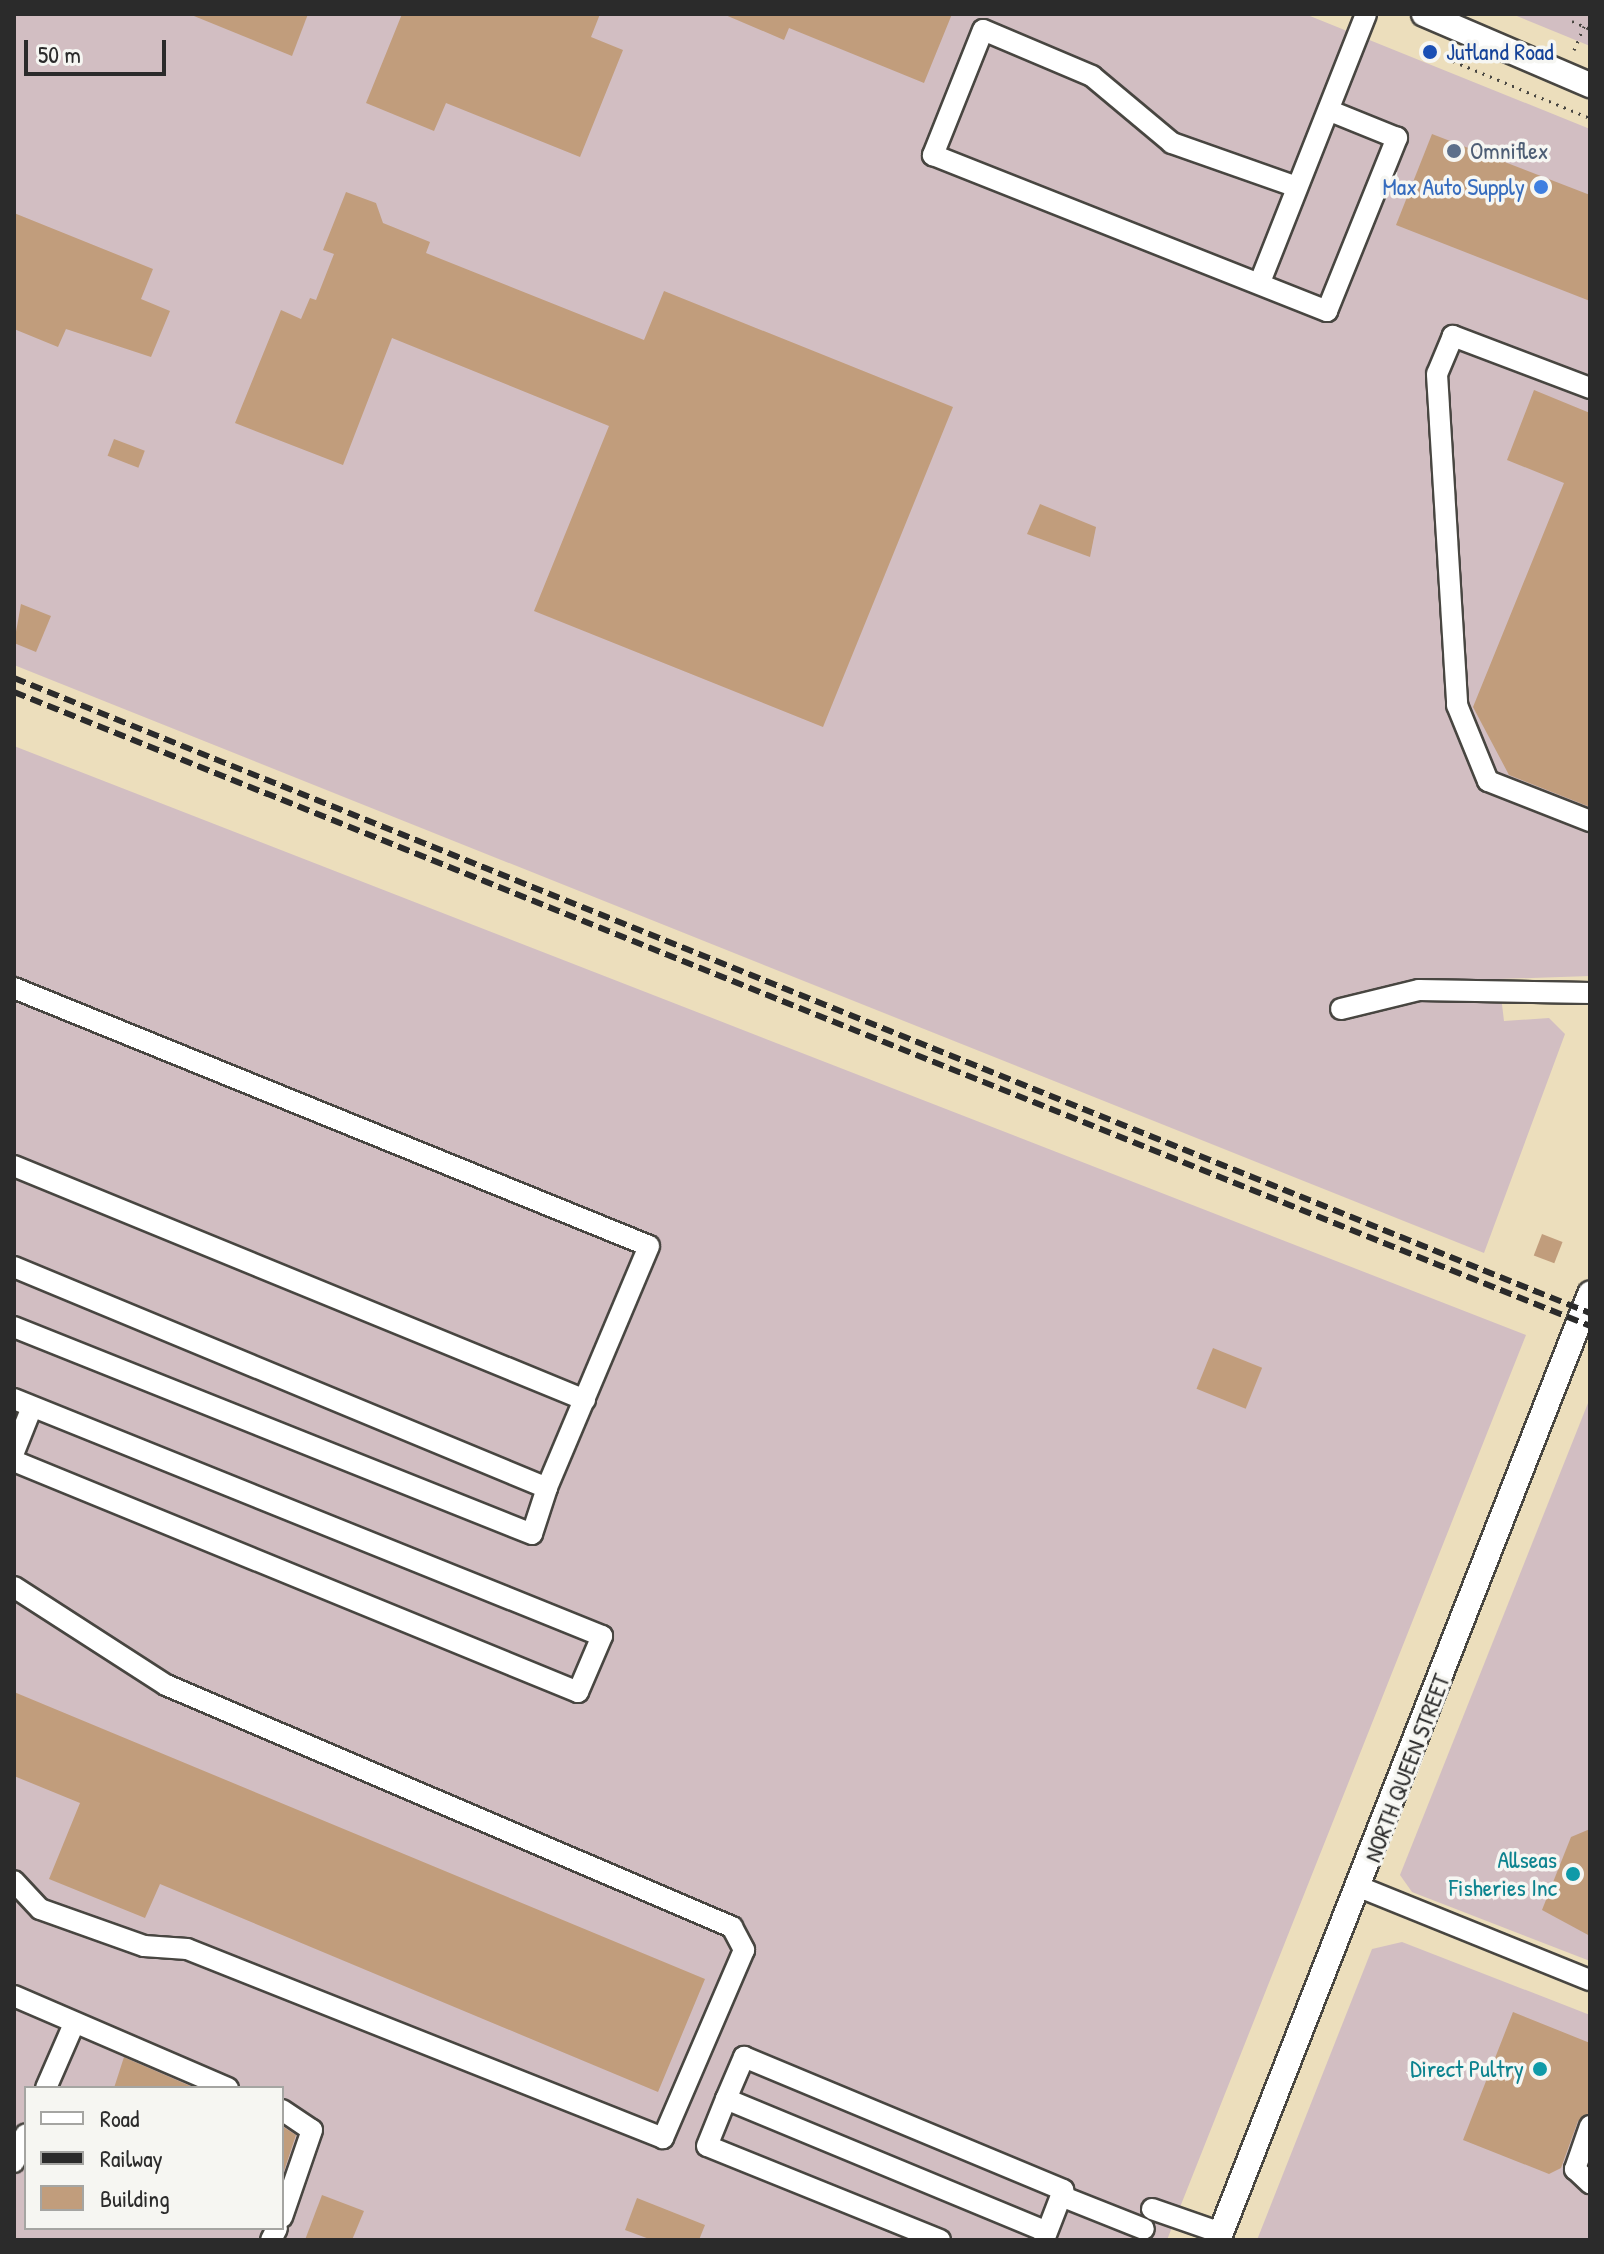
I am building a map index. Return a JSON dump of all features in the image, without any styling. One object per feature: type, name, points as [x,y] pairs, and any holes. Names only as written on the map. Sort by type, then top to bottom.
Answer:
[{"type":"main road","points":[[1424,14],[1590,85]]},
{"type":"main road","name":"NORTH QUEEN STREET","points":[[1219,2237],[1362,1888],[1590,1294]]},
{"type":"street","points":[[1260,282],[1366,14]]},
{"type":"street","points":[[1297,187],[1172,143],[1092,76],[983,30],[933,155],[1327,311],[1397,138],[1328,110]]},
{"type":"street","points":[[1590,388],[1453,336],[1437,374],[1457,705],[1488,781],[1590,821]]},
{"type":"street","points":[[14,988],[649,1246],[547,1488],[532,1534],[14,1327]]},
{"type":"street","points":[[1341,1009],[1364,1003],[1381,1009],[1489,993],[1590,993]]},
{"type":"street","points":[[14,1166],[585,1400]]},
{"type":"street","points":[[14,1267],[547,1488]]},
{"type":"street","points":[[14,1461],[578,1692],[602,1636],[23,1403],[16,1440]]},
{"type":"street","points":[[14,1587],[166,1685],[732,1927],[744,1950],[663,2138],[187,1949],[144,1946],[40,1909],[14,1881]]},
{"type":"street","points":[[1362,1888],[1590,1980]]},
{"type":"street","points":[[14,1996],[223,2086]]},
{"type":"street","points":[[47,2086],[74,2024]]},
{"type":"street","points":[[726,2099],[1046,2236],[1063,2190],[744,2057],[726,2099],[707,2146],[940,2240]]},
{"type":"street","points":[[284,2111],[312,2130],[284,2211]]},
{"type":"street","points":[[1590,2126],[1575,2169],[1590,2183]]},
{"type":"street","points":[[14,2162],[24,2139]]},
{"type":"street","points":[[1061,2196],[1219,2237]]},
{"type":"path","points":[[1572,21],[1590,29]]},
{"type":"path","points":[[1574,50],[1584,26]]},
{"type":"path","points":[[1453,61],[1590,118]]},
{"type":"shaded area","points":[[14,14],[1305,14],[1590,129],[1590,976],[1499,979],[1504,1021],[1549,1018],[1565,1034],[1484,1253],[14,665]]},
{"type":"shaded area","points":[[1512,14],[1590,14],[1590,46]]},
{"type":"shaded area","points":[[14,746],[1526,1335],[1167,2240],[14,2240]]},
{"type":"shaded area","points":[[1590,1398],[1590,1961],[1412,1892],[1400,1875]]},
{"type":"shaded area","points":[[1402,1942],[1590,2015],[1590,2240],[1257,2240],[1372,1949]]},
{"type":"building","points":[[189,14],[308,14],[292,56]]},
{"type":"building","points":[[402,14],[600,14],[591,37],[623,50],[580,157],[446,103],[434,131],[366,103]]},
{"type":"building","points":[[723,14],[952,14],[924,83],[789,28],[784,40]]},
{"type":"building","points":[[1432,134],[1590,195],[1590,301],[1396,225]]},
{"type":"building","points":[[346,192],[376,203],[383,223],[430,242],[426,253],[644,340],[664,291],[953,407],[823,727],[534,611],[609,426],[392,338],[343,465],[235,423],[281,310],[301,319],[310,298],[316,300],[334,254],[323,250]]},
{"type":"building","points":[[14,213],[153,269],[141,299],[170,311],[151,357],[66,329],[58,347],[14,329]]},
{"type":"building","points":[[1534,390],[1590,413],[1590,807],[1509,775],[1473,707],[1564,483],[1507,460]]},
{"type":"building","points":[[114,439],[145,451],[138,468],[108,456]]},
{"type":"building","points":[[1040,504],[1096,527],[1090,557],[1027,534]]},
{"type":"building","points":[[21,604],[51,616],[36,652],[14,643]]},
{"type":"building","points":[[1542,1234],[1563,1242],[1554,1263],[1534,1255]]},
{"type":"building","points":[[1213,1348],[1262,1368],[1246,1409],[1197,1389]]},
{"type":"building","points":[[14,1692],[705,1979],[658,2092],[160,1884],[145,1918],[49,1879],[80,1803],[14,1776]]},
{"type":"building","name":"Allseas Fisheries Inc","points":[[1590,1829],[1590,1936],[1542,1910],[1571,1837]]},
{"type":"building","name":"Direct Pultry","points":[[1513,2012],[1590,2043],[1590,2113],[1578,2121],[1561,2168],[1549,2174],[1463,2140]]},
{"type":"building","points":[[124,2057],[190,2086],[115,2086]]},
{"type":"building","points":[[284,2127],[296,2135],[284,2171]]},
{"type":"building","points":[[322,2195],[364,2211],[352,2240],[305,2240]]},
{"type":"building","points":[[637,2198],[705,2225],[699,2240],[652,2240],[625,2230]]},
{"type":"railway","points":[[14,678],[1590,1313]]},
{"type":"railway","points":[[14,692],[1590,1326]]},
{"type":"place","name":"Jutland Road","points":[[1430,52]]},
{"type":"place","name":"Omniflex","points":[[1454,151]]},
{"type":"place","name":"Max Auto Supply","points":[[1541,187]]},
{"type":"place","name":"Allseas Fisheries Inc","points":[[1573,1874]]},
{"type":"place","name":"Direct Pultry","points":[[1540,2069]]}]
